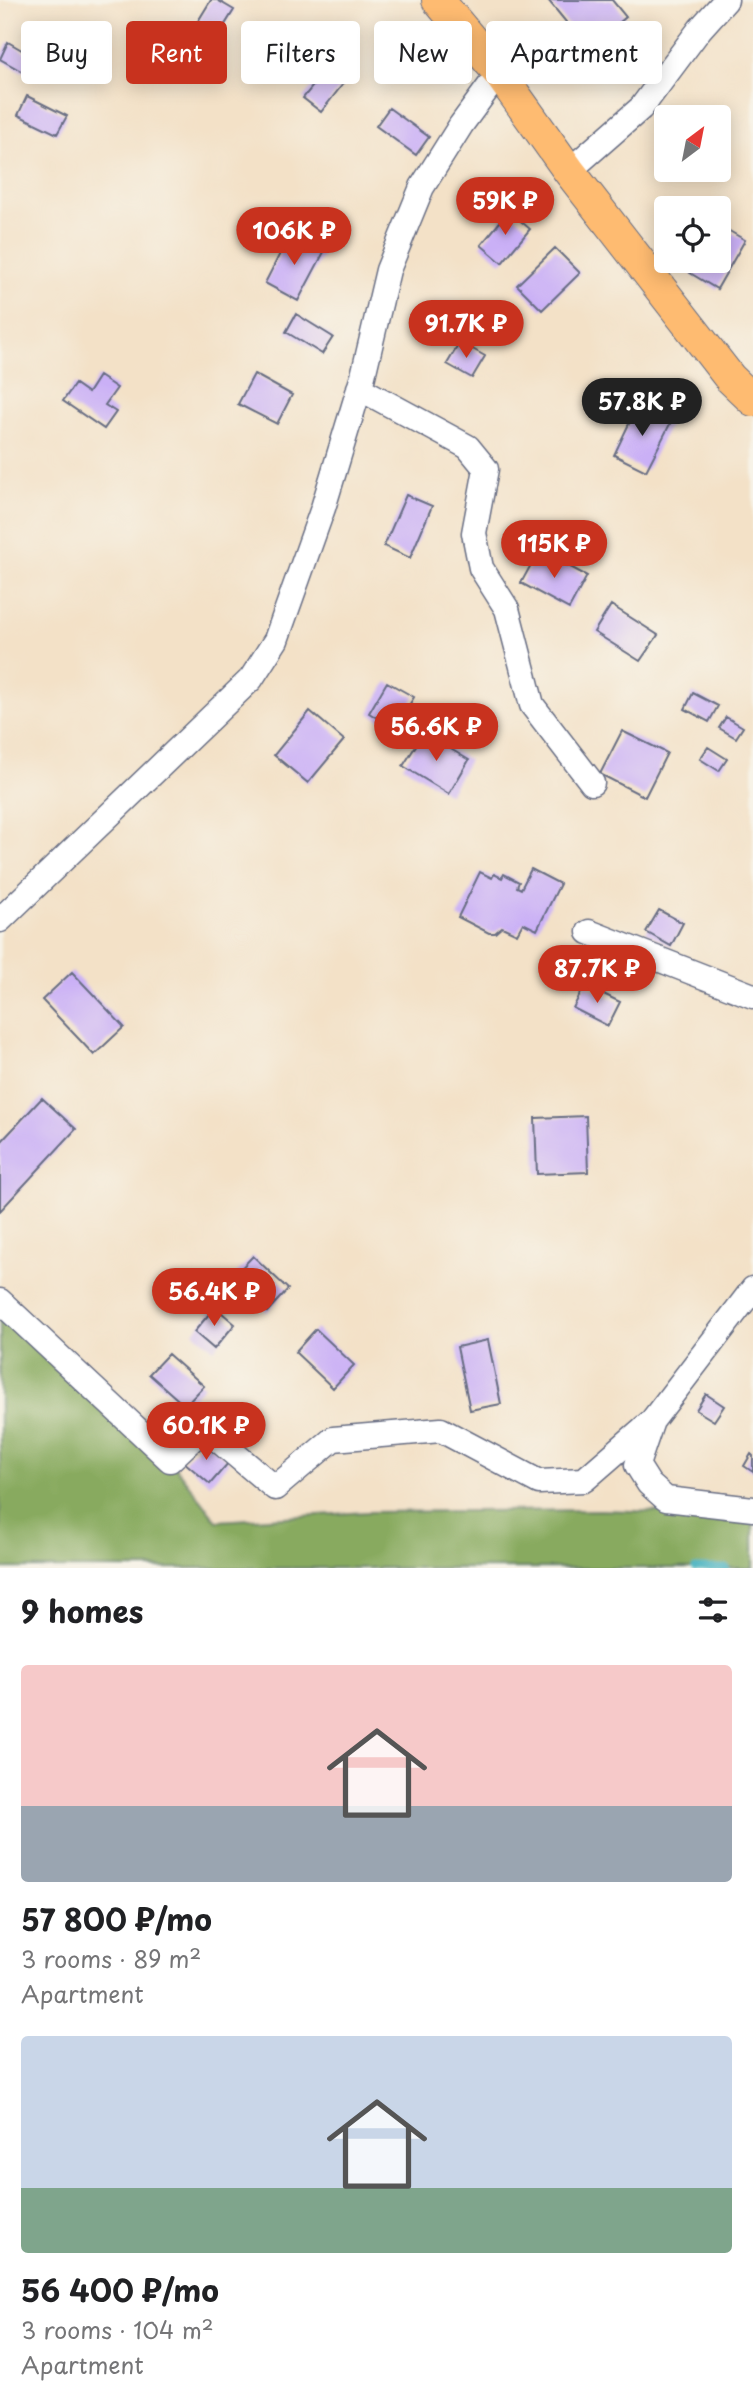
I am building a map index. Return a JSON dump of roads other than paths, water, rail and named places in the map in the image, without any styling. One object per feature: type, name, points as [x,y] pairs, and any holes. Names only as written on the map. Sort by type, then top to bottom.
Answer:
[{"type":"main road","points":[[438,0],[486,57]]},
{"type":"main road","points":[[507,84],[569,171],[730,378],[753,400]]},
{"type":"street","points":[[569,171],[641,108],[700,29],[726,0]]},
{"type":"street","points":[[0,920],[251,679],[276,640],[323,508],[359,388],[388,270],[422,187],[491,84]]},
{"type":"street","points":[[359,388],[468,447],[486,469],[474,533],[481,568],[507,609],[532,705],[592,783]]},
{"type":"street","points":[[589,932],[753,996]]},
{"type":"street","points":[[0,1301],[170,1460],[204,1428],[275,1489],[333,1438],[441,1430],[539,1482],[584,1480],[652,1421],[753,1289]]},
{"type":"street","points":[[652,1421],[637,1465],[649,1483],[666,1499],[753,1508]]},
{"type":"waterway","points":[[695,1568],[726,1568]]}]
